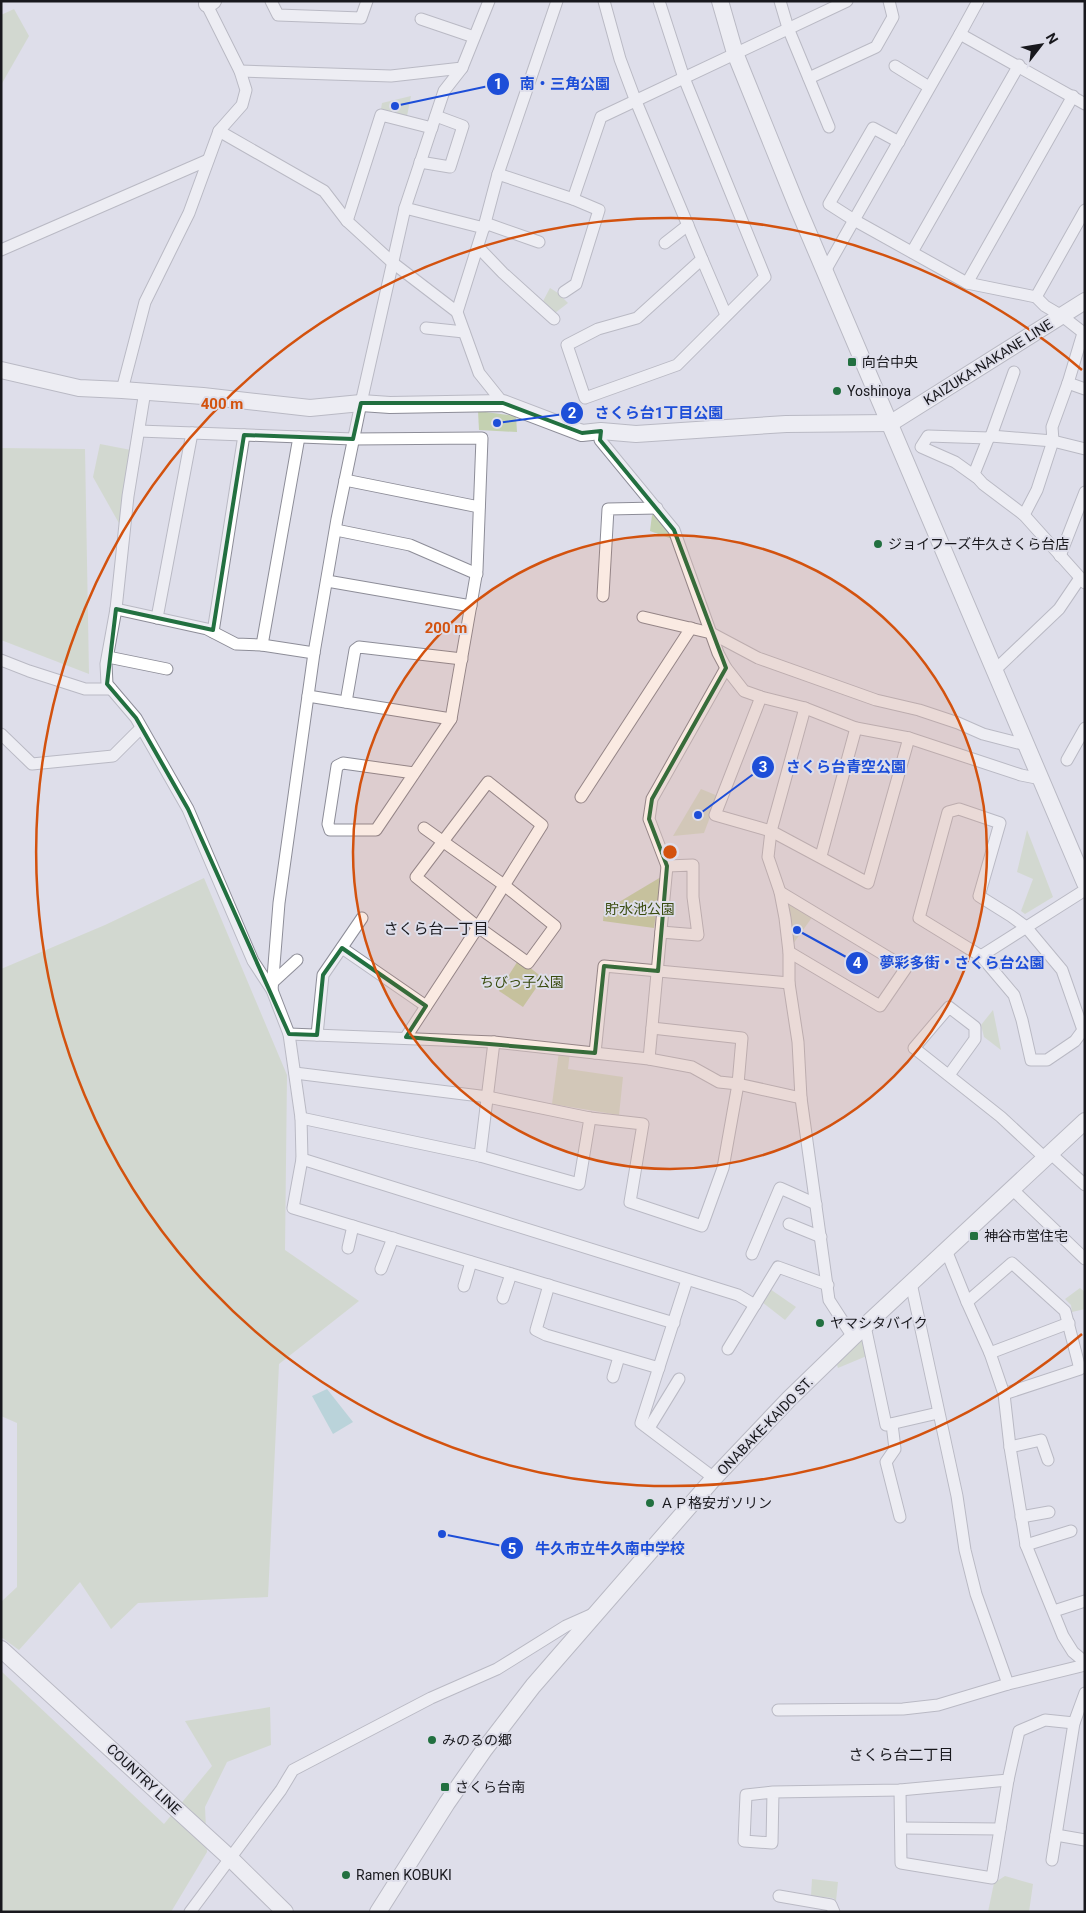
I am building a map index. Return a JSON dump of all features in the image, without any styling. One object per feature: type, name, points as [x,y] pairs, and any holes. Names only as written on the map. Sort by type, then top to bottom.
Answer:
[{"type":"street","points":[[271,1],[278,15],[362,18],[367,1]]},
{"type":"street","points":[[272,986],[279,903],[314,653],[360,403],[405,208],[444,91],[462,68],[489,1]]},
{"type":"street","points":[[457,312],[478,247],[498,174],[557,1]]},
{"type":"street","points":[[604,1],[620,59],[635,99],[726,315]]},
{"type":"street","points":[[659,1],[684,78],[765,277],[676,365],[585,398],[567,345],[598,329],[637,318],[702,259]]},
{"type":"street","points":[[720,1],[735,53],[825,271],[1085,883]]},
{"type":"street","points":[[780,1],[788,28],[829,127]]},
{"type":"street","points":[[573,199],[600,116],[684,78],[835,4],[847,1]]},
{"type":"street","points":[[809,78],[876,47],[893,18],[889,1]]},
{"type":"street","points":[[825,271],[978,1]]},
{"type":"street","points":[[122,390],[145,302],[189,213],[219,131],[242,104],[246,90],[240,71],[208,2]]},
{"type":"street","points":[[421,19],[474,37]]},
{"type":"street","points":[[960,34],[1085,104]]},
{"type":"street","points":[[912,252],[1018,65]]},
{"type":"street","points":[[895,66],[929,87]]},
{"type":"street","points":[[240,71],[391,76],[462,68]]},
{"type":"street","points":[[967,283],[1073,96]]},
{"type":"street","points":[[347,221],[381,114],[432,128]]},
{"type":"street","points":[[420,162],[450,167],[463,126],[436,116]]},
{"type":"street","points":[[899,142],[873,128],[829,204],[967,283],[1036,297],[1045,306],[1084,333],[1052,427],[1052,440],[1037,490],[1024,515]]},
{"type":"street","points":[[219,131],[324,190],[347,221],[393,263],[457,312],[479,373],[503,403]]},
{"type":"street","points":[[1,250],[208,160]]},
{"type":"street","points":[[498,174],[573,199],[599,210],[576,284],[564,292]]},
{"type":"street","points":[[405,208],[484,225],[539,242]]},
{"type":"street","points":[[1036,297],[1085,210]]},
{"type":"street","points":[[665,243],[688,226]]},
{"type":"street","points":[[478,247],[554,320]]},
{"type":"street","name":"KAIZUKA-NAKANE LINE","points":[[891,423],[1085,301]]},
{"type":"street","points":[[426,328],[464,332]]},
{"type":"street","points":[[1,370],[79,388],[145,391],[310,408],[360,403],[390,405],[503,403],[582,433],[601,431],[636,434],[786,424],[891,423]]},
{"type":"street","points":[[976,478],[974,471],[990,437],[1014,372]]},
{"type":"street","points":[[1068,383],[1085,389]]},
{"type":"street","points":[[145,391],[128,496],[116,609],[108,657],[107,684],[136,718],[188,810],[253,961],[272,986],[289,1034],[301,1118],[302,1159],[294,1208],[674,1323]]},
{"type":"street","points":[[139,431],[353,439],[482,438],[477,574],[451,719],[376,830],[330,830],[328,824],[337,766],[343,763],[414,773]]},
{"type":"street","points":[[601,431],[600,440],[658,508],[674,530],[711,633],[726,668],[744,691],[761,698],[805,708],[856,728],[909,738],[1021,776],[1041,779]]},
{"type":"street","points":[[157,618],[192,433]]},
{"type":"street","points":[[213,632],[244,435]]},
{"type":"street","points":[[995,670],[1059,608],[1082,580],[1024,515],[955,462],[922,447],[928,436],[1052,440],[1085,449]]},
{"type":"street","points":[[262,645],[299,437]]},
{"type":"street","points":[[345,480],[480,507]]},
{"type":"street","points":[[1060,556],[1085,492]]},
{"type":"street","points":[[603,596],[608,509],[658,508]]},
{"type":"street","points":[[336,530],[410,545],[477,574]]},
{"type":"street","points":[[327,581],[471,606]]},
{"type":"street","points":[[116,609],[207,629],[236,644],[262,645],[314,653]]},
{"type":"street","points":[[642,617],[711,633],[758,658],[876,700],[920,710],[983,734],[1026,745]]},
{"type":"street","points":[[581,797],[691,628]]},
{"type":"street","points":[[346,702],[355,650],[359,647],[462,659]]},
{"type":"street","points":[[108,657],[167,669]]},
{"type":"street","points":[[1,660],[85,689],[111,690]]},
{"type":"street","points":[[649,1059],[667,866],[649,819],[652,799],[726,668]]},
{"type":"street","points":[[308,696],[451,719]]},
{"type":"street","points":[[761,698],[715,815],[771,831],[821,856],[868,883],[909,738]]},
{"type":"street","points":[[805,708],[771,831],[768,856],[780,892],[789,952],[789,983],[798,1042],[801,1098],[829,1300],[859,1331],[886,1425],[938,1414]]},
{"type":"street","points":[[1,734],[32,764],[113,756],[141,728]]},
{"type":"street","points":[[821,856],[856,728]]},
{"type":"street","points":[[1067,760],[1083,734]]},
{"type":"street","points":[[406,1037],[478,927],[504,885],[542,825],[488,782],[443,841],[416,877],[478,927],[528,963],[555,926],[504,885],[443,841],[424,828]]},
{"type":"street","points":[[959,809],[1000,823],[979,896],[1026,927],[1062,970],[1083,1030],[1076,1041],[1047,1060],[1031,1060],[1014,995],[981,956],[919,918],[948,812],[959,809]]},
{"type":"street","points":[[661,932],[698,935],[693,897],[693,865],[667,866]]},
{"type":"street","points":[[981,956],[1085,890]]},
{"type":"street","points":[[780,892],[906,968],[880,1006],[789,952]]},
{"type":"street","points":[[318,1035],[323,975],[362,918]]},
{"type":"street","points":[[342,948],[426,1006]]},
{"type":"street","points":[[272,986],[296,960]]},
{"type":"street","points":[[595,1052],[604,966],[789,983]]},
{"type":"street","points":[[949,1074],[975,1039],[976,1027],[949,1006],[914,1048],[949,1074],[1047,1156],[1085,1185]]},
{"type":"street","points":[[295,1073],[488,1097],[590,1118],[643,1124],[630,1202],[702,1226],[723,1168],[738,1084],[742,1038],[652,1028]]},
{"type":"street","points":[[289,1034],[406,1037],[494,1042],[595,1052],[692,1067],[719,1082],[738,1084],[801,1098]]},
{"type":"street","points":[[480,1156],[494,1042]]},
{"type":"street","points":[[301,1118],[480,1156],[579,1184],[590,1118]]},
{"type":"street","name":"ONABAKE-KAIDO ST.","points":[[378,1912],[447,1803],[532,1686],[593,1614],[714,1478],[789,1399],[859,1331],[1085,1121]]},
{"type":"street","points":[[302,1159],[738,1295],[755,1305]]},
{"type":"street","points":[[752,1254],[780,1188],[816,1204]]},
{"type":"street","points":[[1012,1189],[1085,1259]]},
{"type":"street","points":[[789,1224],[821,1237]]},
{"type":"street","points":[[348,1248],[353,1226]]},
{"type":"street","points":[[381,1269],[393,1238]]},
{"type":"street","points":[[946,1250],[990,1353],[1004,1394],[1010,1447],[1026,1545],[1063,1636],[1073,1652],[1085,1664]]},
{"type":"street","points":[[464,1286],[471,1262]]},
{"type":"street","points":[[967,1302],[1012,1263],[1066,1311],[1080,1369],[1004,1394]]},
{"type":"street","points":[[728,1349],[778,1267],[828,1285]]},
{"type":"street","points":[[503,1298],[511,1274]]},
{"type":"street","points":[[687,1280],[641,1423],[714,1478]]},
{"type":"street","points":[[910,1283],[957,1496],[965,1550],[976,1594],[1008,1684]]},
{"type":"street","points":[[549,1285],[536,1330],[546,1335],[659,1368]]},
{"type":"street","points":[[990,1353],[1069,1323]]},
{"type":"street","points":[[613,1377],[619,1357]]},
{"type":"street","points":[[649,1428],[679,1379]]},
{"type":"street","points":[[892,1424],[895,1449],[886,1462],[900,1517]]},
{"type":"street","points":[[1010,1447],[1041,1440],[1048,1460]]},
{"type":"street","points":[[1021,1517],[1049,1512]]},
{"type":"street","points":[[1026,1545],[1071,1530]]},
{"type":"street","points":[[1054,1611],[1085,1601]]},
{"type":"street","points":[[190,1912],[281,1790],[293,1770],[431,1698],[497,1669],[566,1626],[593,1614]]},
{"type":"street","name":"COUNTRY LINE","points":[[1,1649],[230,1858],[286,1912]]},
{"type":"street","points":[[778,1710],[903,1709],[938,1705],[1085,1664]]},
{"type":"street","points":[[1052,1860],[1074,1723],[1085,1693]]},
{"type":"street","points":[[900,1790],[901,1863],[992,1878],[1008,1780],[1019,1731],[1045,1720],[1074,1723]]},
{"type":"street","points":[[773,1792],[772,1843],[744,1841],[746,1795],[773,1792],[900,1790],[1008,1780]]},
{"type":"street","points":[[901,1828],[1000,1829]]},
{"type":"street","points":[[1056,1835],[1085,1840]]},
{"type":"street","points":[[779,1896],[831,1906],[834,1912]]},
{"type":"highlighted area","points":[[361,403],[503,403],[582,433],[601,431],[600,440],[674,530],[726,668],[652,799],[649,819],[667,866],[658,971],[604,966],[595,1053],[406,1037],[426,1006],[342,948],[323,975],[317,1035],[289,1034],[188,809],[136,718],[107,684],[116,609],[213,630],[244,435],[353,439]]},
{"type":"green space","points":[[14,9],[29,36],[1,85],[1,15]]},
{"type":"green space","points":[[411,96],[407,116],[381,109],[382,103]]},
{"type":"green space","points":[[550,288],[568,303],[555,313],[542,303]]},
{"type":"green space","points":[[478,411],[516,416],[517,432],[479,430]]},
{"type":"green space","points":[[100,444],[131,450],[120,525],[93,477]]},
{"type":"green space","points":[[1,448],[85,449],[89,674],[1,640]]},
{"type":"green space","points":[[658,513],[675,540],[650,531],[652,515]]},
{"type":"green space","points":[[701,789],[718,796],[704,833],[673,836]]},
{"type":"green space","points":[[1027,830],[1053,897],[1025,914],[1021,911],[1033,879],[1017,872]]},
{"type":"green space","name":"貯水池公園","points":[[661,877],[654,928],[603,921],[604,911]]},
{"type":"green space","points":[[204,878],[287,1075],[285,1250],[359,1301],[279,1364],[268,1597],[138,1603],[111,1629],[80,1582],[19,1650],[1,1637],[1,1602],[17,1587],[17,1423],[1,1416],[1,969],[105,925]]},
{"type":"green space","points":[[790,901],[813,916],[793,944],[787,905]]},
{"type":"green space","name":"ちびっ子公園","points":[[519,959],[543,978],[523,1007],[499,991]]},
{"type":"green space","points":[[993,1010],[1001,1050],[984,1037],[981,1025]]},
{"type":"green space","points":[[559,1051],[570,1052],[568,1069],[623,1077],[619,1115],[552,1104]]},
{"type":"green space","points":[[1080,1288],[1085,1292],[1085,1309],[1072,1312],[1071,1305],[1065,1299]]},
{"type":"green space","points":[[770,1289],[796,1307],[785,1320],[762,1302]]},
{"type":"green space","points":[[861,1339],[867,1341],[869,1355],[838,1368],[837,1365]]},
{"type":"green space","points":[[1,1671],[164,1824],[212,1766],[185,1721],[270,1707],[271,1745],[227,1762],[205,1807],[207,1852],[171,1912],[1,1912]]},
{"type":"green space","points":[[1005,1876],[1033,1884],[1029,1912],[988,1912],[994,1883]]},
{"type":"green space","points":[[812,1879],[838,1882],[836,1901],[833,1898],[811,1896]]},
{"type":"shaded area","points":[[327,1389],[353,1422],[333,1434],[312,1396]]},
{"type":"place","name":"南・三角公園","points":[[395,106]]},
{"type":"place","name":"向台中央","points":[[852,362]]},
{"type":"place","name":"Yoshinoya","points":[[837,391]]},
{"type":"place","name":"さくら台1丁目公園","points":[[497,423]]},
{"type":"place","name":"ジョイフーズ牛久さくら台店","points":[[878,544]]},
{"type":"place","name":"さくら台青空公園","points":[[698,815]]},
{"type":"place","name":"夢彩多街・さくら台公園","points":[[797,930]]},
{"type":"place","name":"神谷市営住宅","points":[[974,1236]]},
{"type":"place","name":"ヤマシタバイク","points":[[820,1323]]},
{"type":"place","name":"ＡＰ格安ガソリン","points":[[650,1503]]},
{"type":"place","name":"牛久市立牛久南中学校","points":[[442,1534]]},
{"type":"place","name":"みのるの郷","points":[[432,1740]]},
{"type":"place","name":"さくら台南","points":[[445,1787]]},
{"type":"place","name":"Ramen KOBUKI","points":[[346,1875]]},
{"type":"district","name":"さくら台一丁目","points":[[436,929]]},
{"type":"district","name":"さくら台二丁目","points":[[901,1755]]}]
